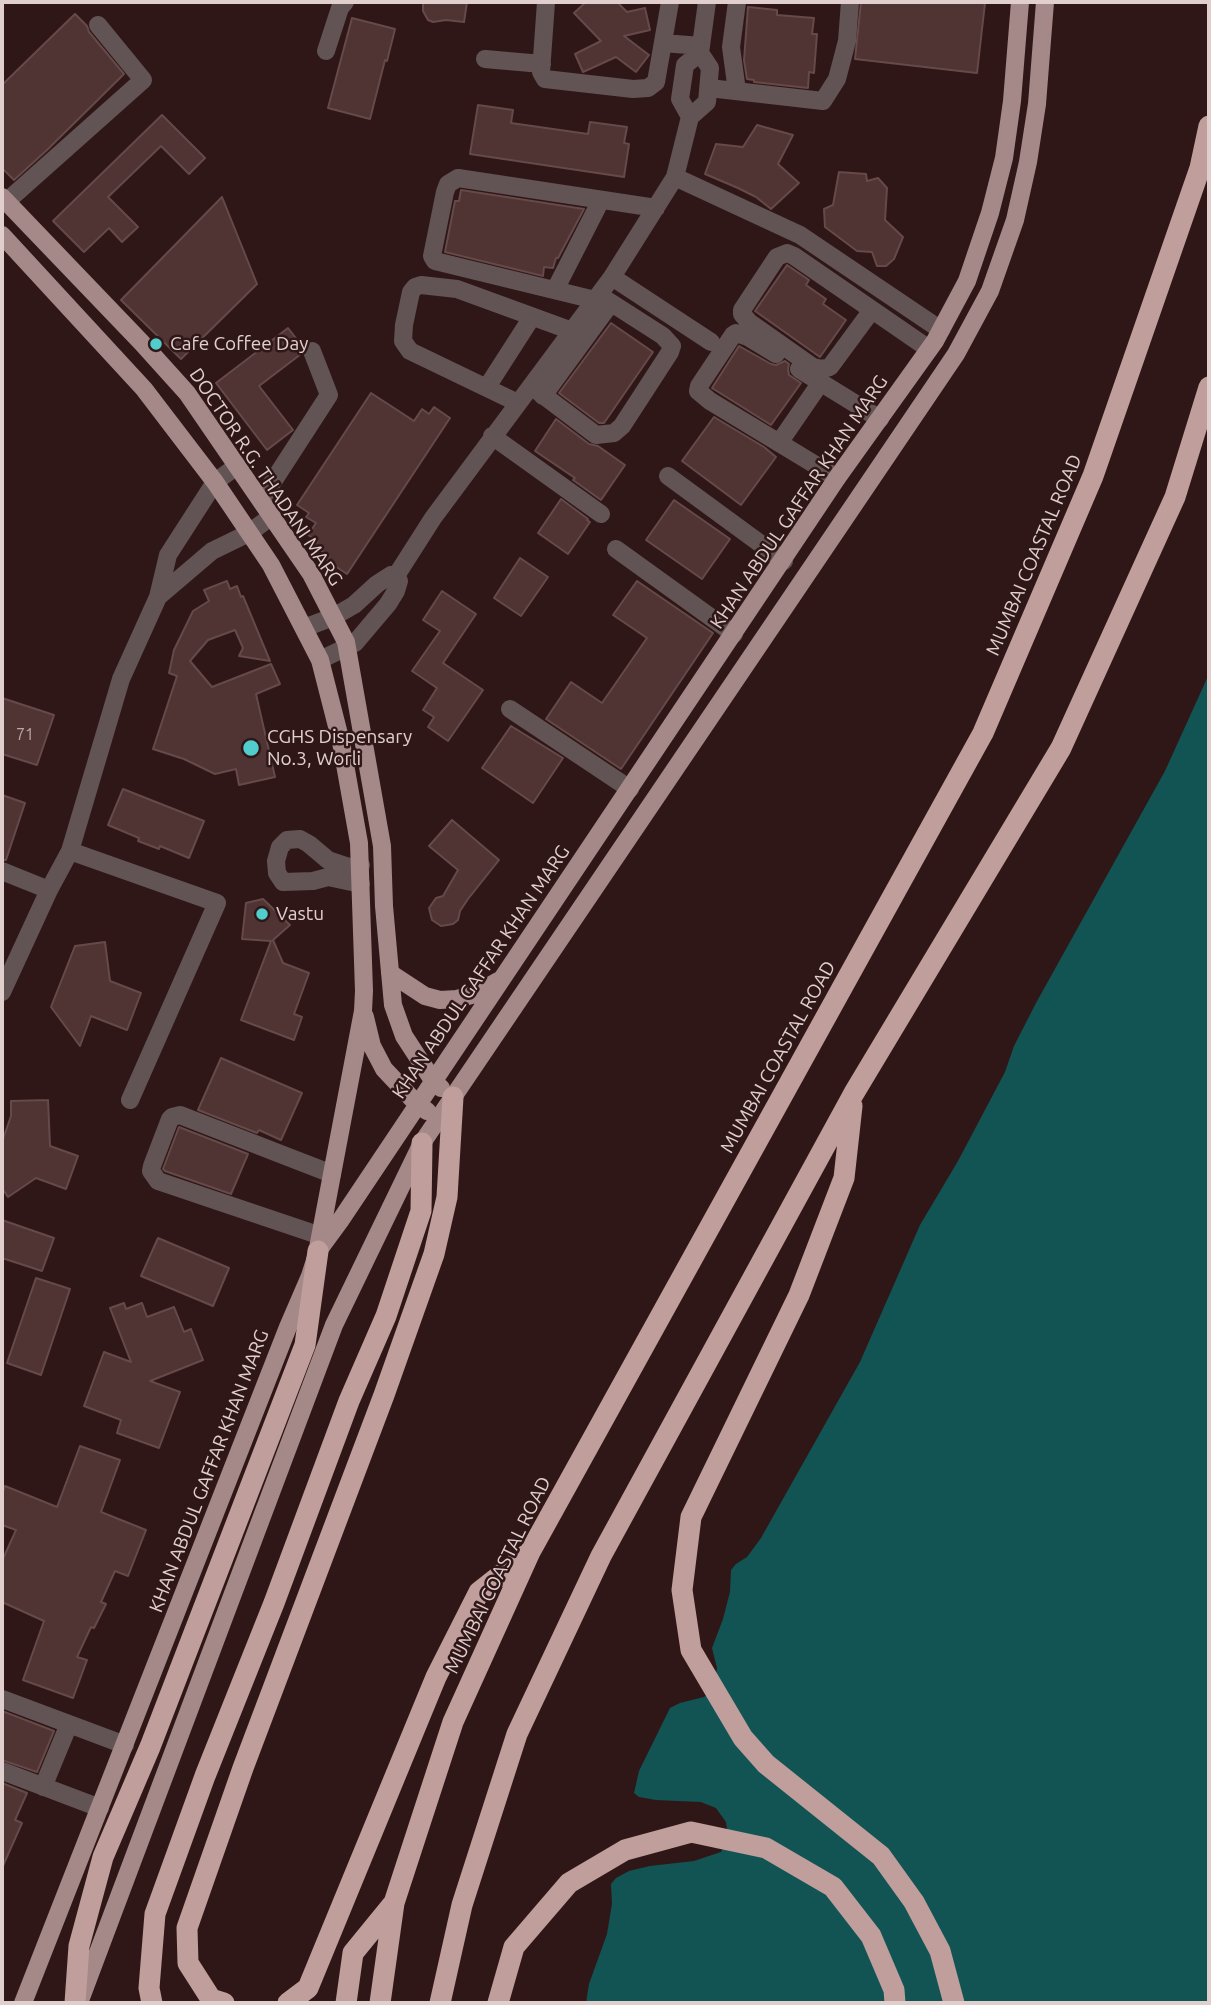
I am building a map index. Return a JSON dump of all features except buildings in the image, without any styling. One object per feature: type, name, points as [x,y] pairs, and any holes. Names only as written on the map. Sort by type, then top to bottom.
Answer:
[{"type":"highway","name":"MUMBAI COASTAL ROAD","points":[[380,2003],[394,1903],[453,1722],[530,1552],[984,733],[1093,476],[1200,168],[1209,126]]},
{"type":"highway","points":[[440,2003],[462,1905],[517,1734],[601,1556],[854,1093],[1061,748],[1175,497],[1209,387]]},
{"type":"highway","points":[[854,1093],[844,1178],[799,1295],[691,1517],[682,1590],[691,1650],[743,1738],[765,1764],[881,1857],[914,1902],[940,1951],[954,2003]]},
{"type":"highway","points":[[224,2003],[211,1999],[188,1963],[187,1928],[243,1768],[384,1395],[434,1254],[447,1197],[453,1097]]},
{"type":"highway","points":[[152,2003],[149,1987],[155,1914],[349,1401],[386,1315],[421,1211],[422,1143]]},
{"type":"highway","points":[[77,2003],[79,1946],[103,1857],[150,1747],[305,1345],[319,1244]]},
{"type":"highway","points":[[288,2003],[308,1989],[436,1677],[479,1592],[530,1552]]},
{"type":"highway","points":[[498,2003],[514,1947],[569,1883],[625,1850],[691,1832],[766,1848],[833,1887],[871,1937],[894,1990],[895,2003]]},
{"type":"highway","points":[[346,2003],[353,1953],[394,1903]]},
{"type":"main road","name":"KHAN ABDUL GAFFAR KHAN MARG","points":[[23,2003],[310,1276],[319,1244],[340,1222],[837,478],[929,349],[967,281],[990,213],[1004,158],[1020,2]]},
{"type":"main road","points":[[77,2003],[334,1325],[422,1143],[956,354],[990,291],[1014,220],[1028,162],[1037,104],[1045,2]]},
{"type":"main road","name":"DOCTOR R.G. THADANI MARG","points":[[4,200],[187,393],[310,574],[333,617],[347,647],[382,846],[384,906],[393,1005],[404,1036],[434,1082],[453,1097]]},
{"type":"main road","points":[[2,235],[144,388],[215,482],[283,586],[320,660],[341,742],[359,843],[363,1011],[319,1244]]},
{"type":"main road","points":[[349,785],[371,780]]},
{"type":"main road","points":[[390,973],[425,996],[440,1000],[457,999],[475,993],[502,979]]},
{"type":"main road","points":[[363,1011],[372,1046],[384,1069],[418,1105],[438,1119]]},
{"type":"street","points":[[326,51],[340,8],[345,2]]},
{"type":"street","points":[[546,2],[541,72],[545,79],[633,89],[648,88],[656,82],[670,2]]},
{"type":"street","points":[[396,576],[433,518],[492,436],[517,403],[537,391],[602,299],[612,277],[675,177],[690,117],[707,102],[710,68],[701,50],[707,2]]},
{"type":"street","points":[[737,2],[731,47],[737,91]]},
{"type":"street","points":[[709,88],[824,101],[838,79],[847,41],[850,2]]},
{"type":"street","points":[[4,200],[142,80],[99,25]]},
{"type":"street","points":[[663,43],[701,50]]},
{"type":"street","points":[[690,117],[680,99],[685,65],[701,50]]},
{"type":"street","points":[[485,59],[542,64]]},
{"type":"street","points":[[675,177],[800,235],[941,330]]},
{"type":"street","points":[[537,391],[596,435],[614,433],[622,426],[672,346],[663,337],[602,299],[435,261],[432,256],[448,184],[458,178],[656,208]]},
{"type":"street","points":[[555,290],[601,200]]},
{"type":"street","points":[[872,310],[830,367],[822,369],[813,367],[749,322],[742,314],[777,257],[787,253],[794,256],[929,349]]},
{"type":"street","points":[[612,277],[711,342]]},
{"type":"street","points":[[517,403],[410,351],[403,341],[411,292],[421,285],[457,289],[572,331]]},
{"type":"street","points":[[537,391],[572,331],[602,299]]},
{"type":"street","points":[[487,387],[532,317]]},
{"type":"street","points":[[837,478],[700,394],[699,386],[733,335],[736,333],[748,337],[880,419]]},
{"type":"street","points":[[261,500],[329,396],[312,351]]},
{"type":"street","points":[[779,443],[821,382]]},
{"type":"street","points":[[492,436],[601,514]]},
{"type":"street","points":[[2,992],[6,973],[70,851],[121,679],[158,597],[167,555],[215,482],[237,466]]},
{"type":"street","points":[[668,476],[784,561]]},
{"type":"street","points":[[158,597],[212,551],[249,533],[272,516]]},
{"type":"street","points":[[615,549],[734,634]]},
{"type":"street","points":[[304,628],[333,617],[354,605],[377,584],[391,575],[396,576]]},
{"type":"street","points":[[320,660],[355,643],[396,591],[399,581],[396,576]]},
{"type":"street","points":[[510,709],[630,789]]},
{"type":"street","points":[[361,865],[349,867],[328,860],[300,839],[287,839],[279,847],[276,861],[277,873],[283,882],[313,881],[328,877],[361,884]]},
{"type":"street","points":[[70,851],[217,903],[130,1100]]},
{"type":"street","points":[[2,871],[49,890]]},
{"type":"street","points":[[319,1244],[158,1181],[151,1171],[170,1119],[180,1115],[332,1174]]},
{"type":"street","points":[[2,1699],[125,1745]]},
{"type":"street","points":[[43,1787],[69,1724]]},
{"type":"street","points":[[2,1771],[100,1808]]},
{"type":"water","points":[[1209,674],[1209,2003],[586,2003],[589,1984],[607,1934],[612,1904],[611,1884],[616,1878],[629,1871],[650,1866],[694,1861],[721,1852],[725,1845],[728,1835],[726,1822],[716,1808],[701,1802],[639,1797],[634,1793],[639,1771],[670,1708],[704,1697],[713,1690],[717,1668],[712,1648],[730,1592],[731,1570],[747,1557],[761,1538],[860,1362],[920,1225],[958,1161],[1005,1072],[1014,1046],[1036,1003],[1165,771]]},
{"type":"place","name":"Cafe Coffee Day","points":[[156,344]]},
{"type":"place","name":"CGHS Dispensary No.3, Worli","points":[[251,748]]},
{"type":"place","name":"Vastu","points":[[262,914]]}]
